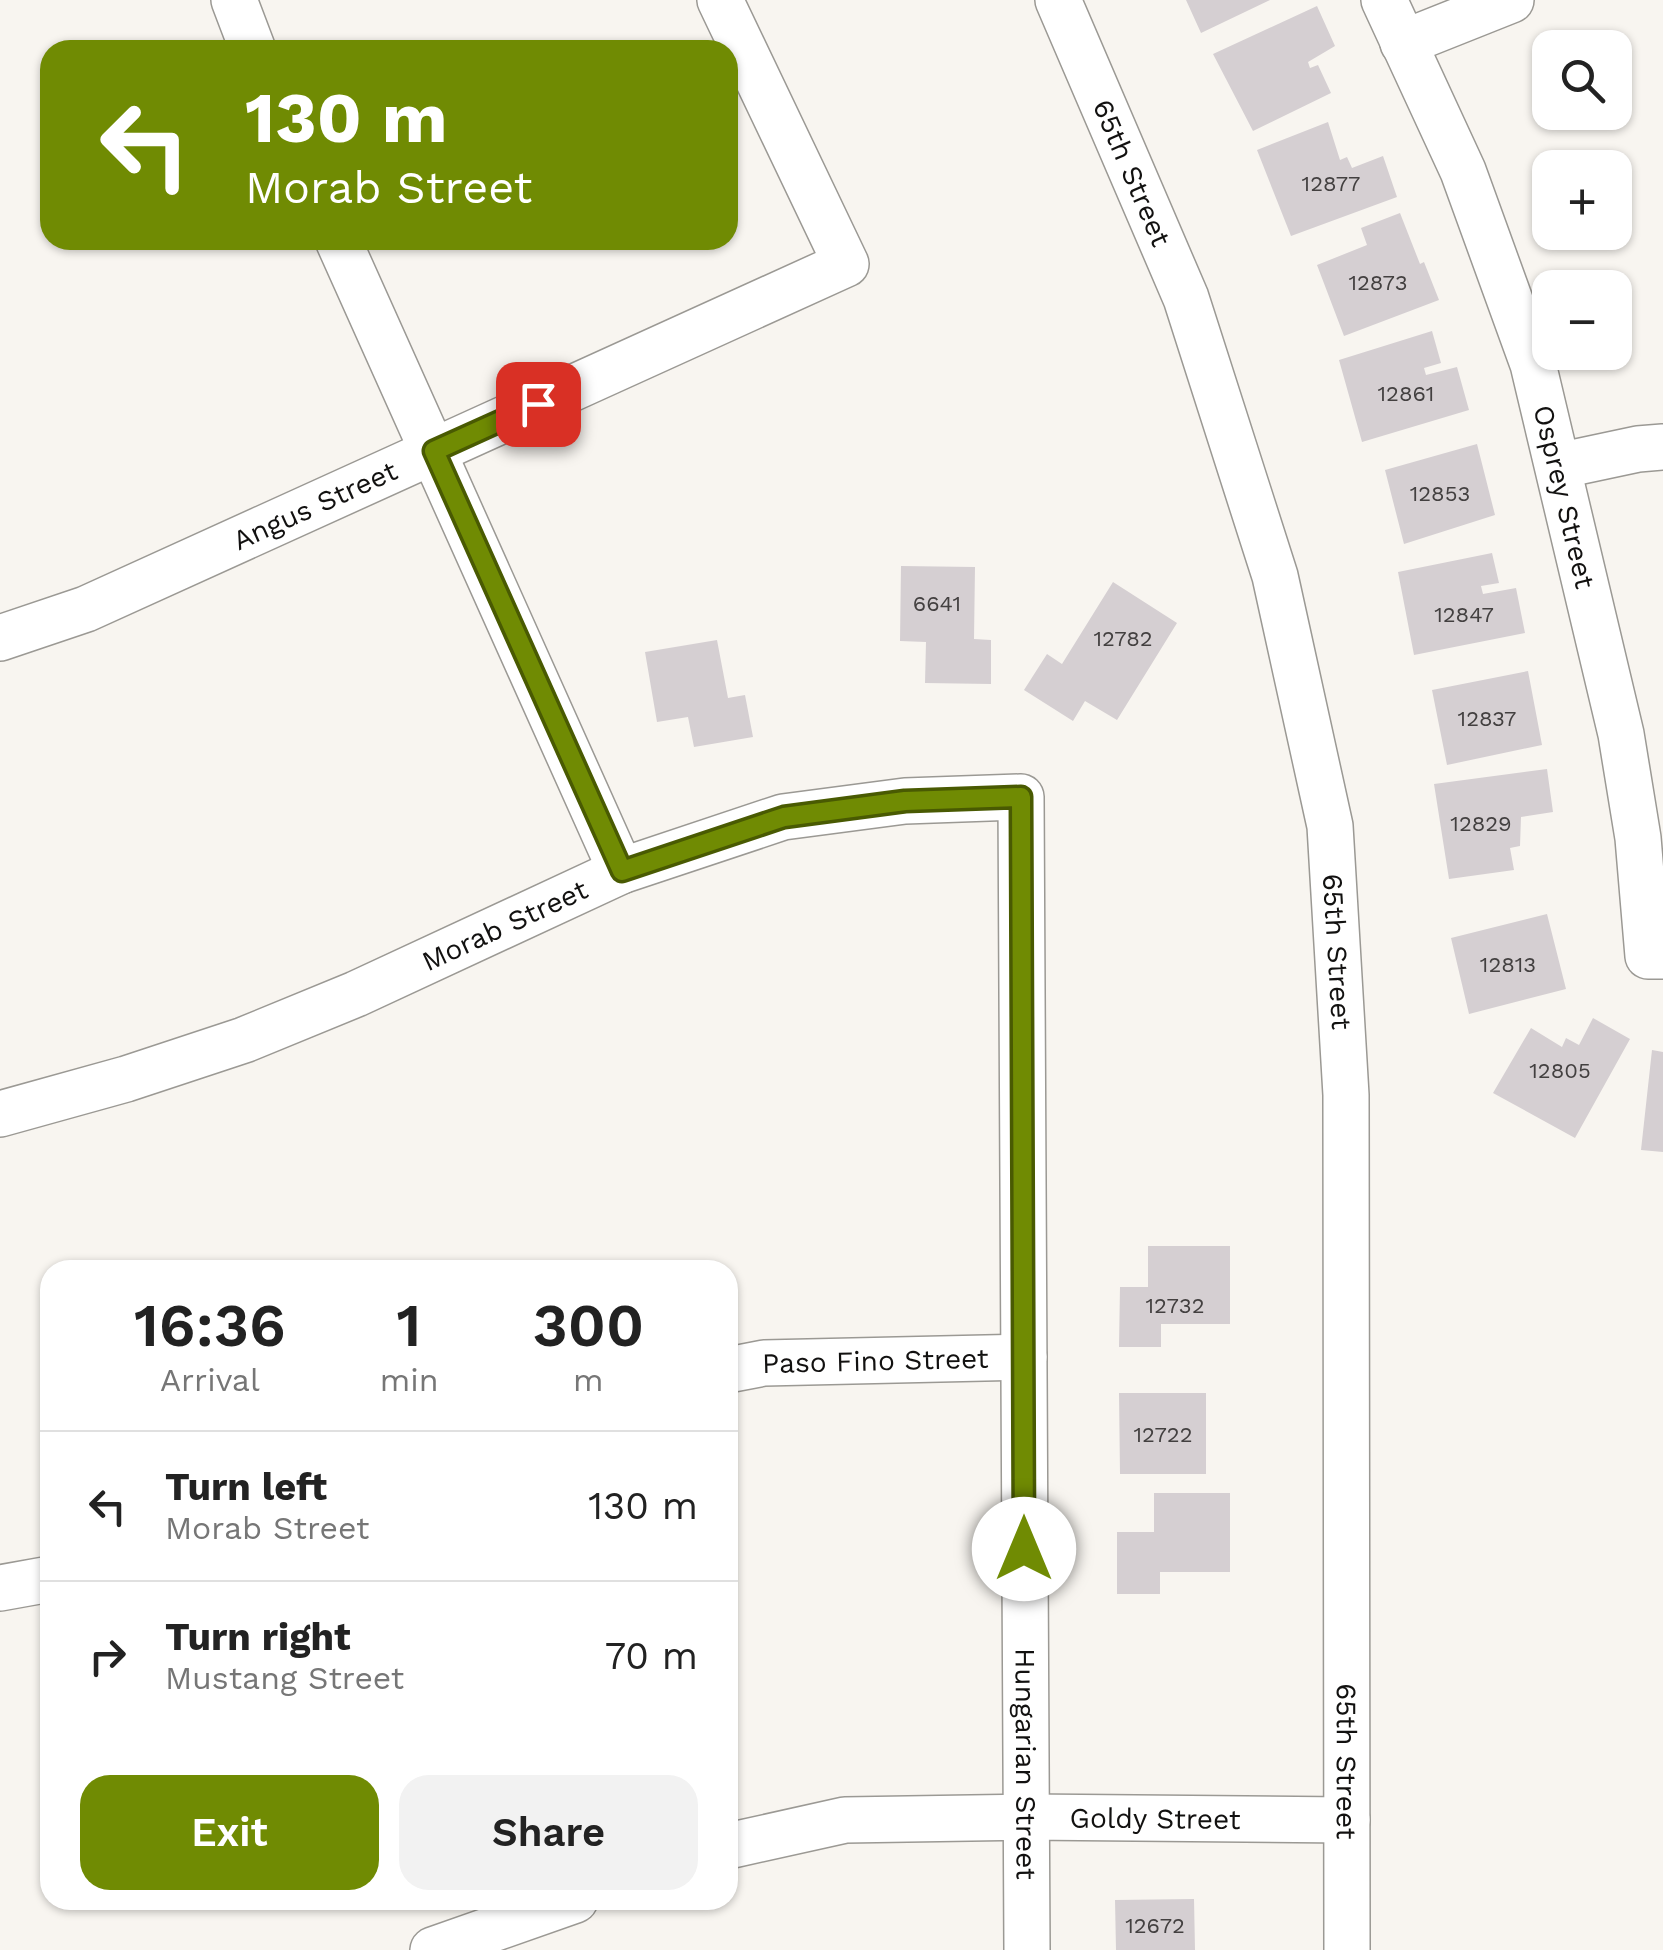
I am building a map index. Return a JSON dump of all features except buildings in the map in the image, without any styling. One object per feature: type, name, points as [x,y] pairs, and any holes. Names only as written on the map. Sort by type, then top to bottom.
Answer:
[{"type":"street","points":[[234,0],[250,40]]},
{"type":"street","name":"Angus Street","points":[[0,638],[86,609],[846,264],[720,0]]},
{"type":"street","name":"65th Street","points":[[1058,0],[1186,298],[1275,576],[1330,826],[1346,1095],[1347,1950]]},
{"type":"street","name":"Osprey Street","points":[[1384,0],[1463,171],[1532,364],[1621,734],[1656,956]]},
{"type":"street","points":[[1403,43],[1511,0]]},
{"type":"street","points":[[343,250],[622,871]]},
{"type":"street","points":[[1558,466],[1638,449],[1663,448]]},
{"type":"street","name":"Morab Street","points":[[0,1114],[126,1079],[244,1040],[356,994],[622,871],[784,817],[905,801],[1021,797]]},
{"type":"street","name":"Hungarian Street","points":[[1021,797],[1027,1950]]},
{"type":"street","name":"Paso Fino Street","points":[[738,1368],[764,1363],[1024,1357]]},
{"type":"street","points":[[0,1588],[40,1581]]},
{"type":"street","name":"Goldy Street","points":[[738,1844],[845,1820],[1347,1820]]},
{"type":"street","points":[[432,1950],[546,1910]]},
{"type":"route","points":[[538,404],[434,451],[622,871],[784,817],[905,801],[1021,797],[1024,1549]]}]
